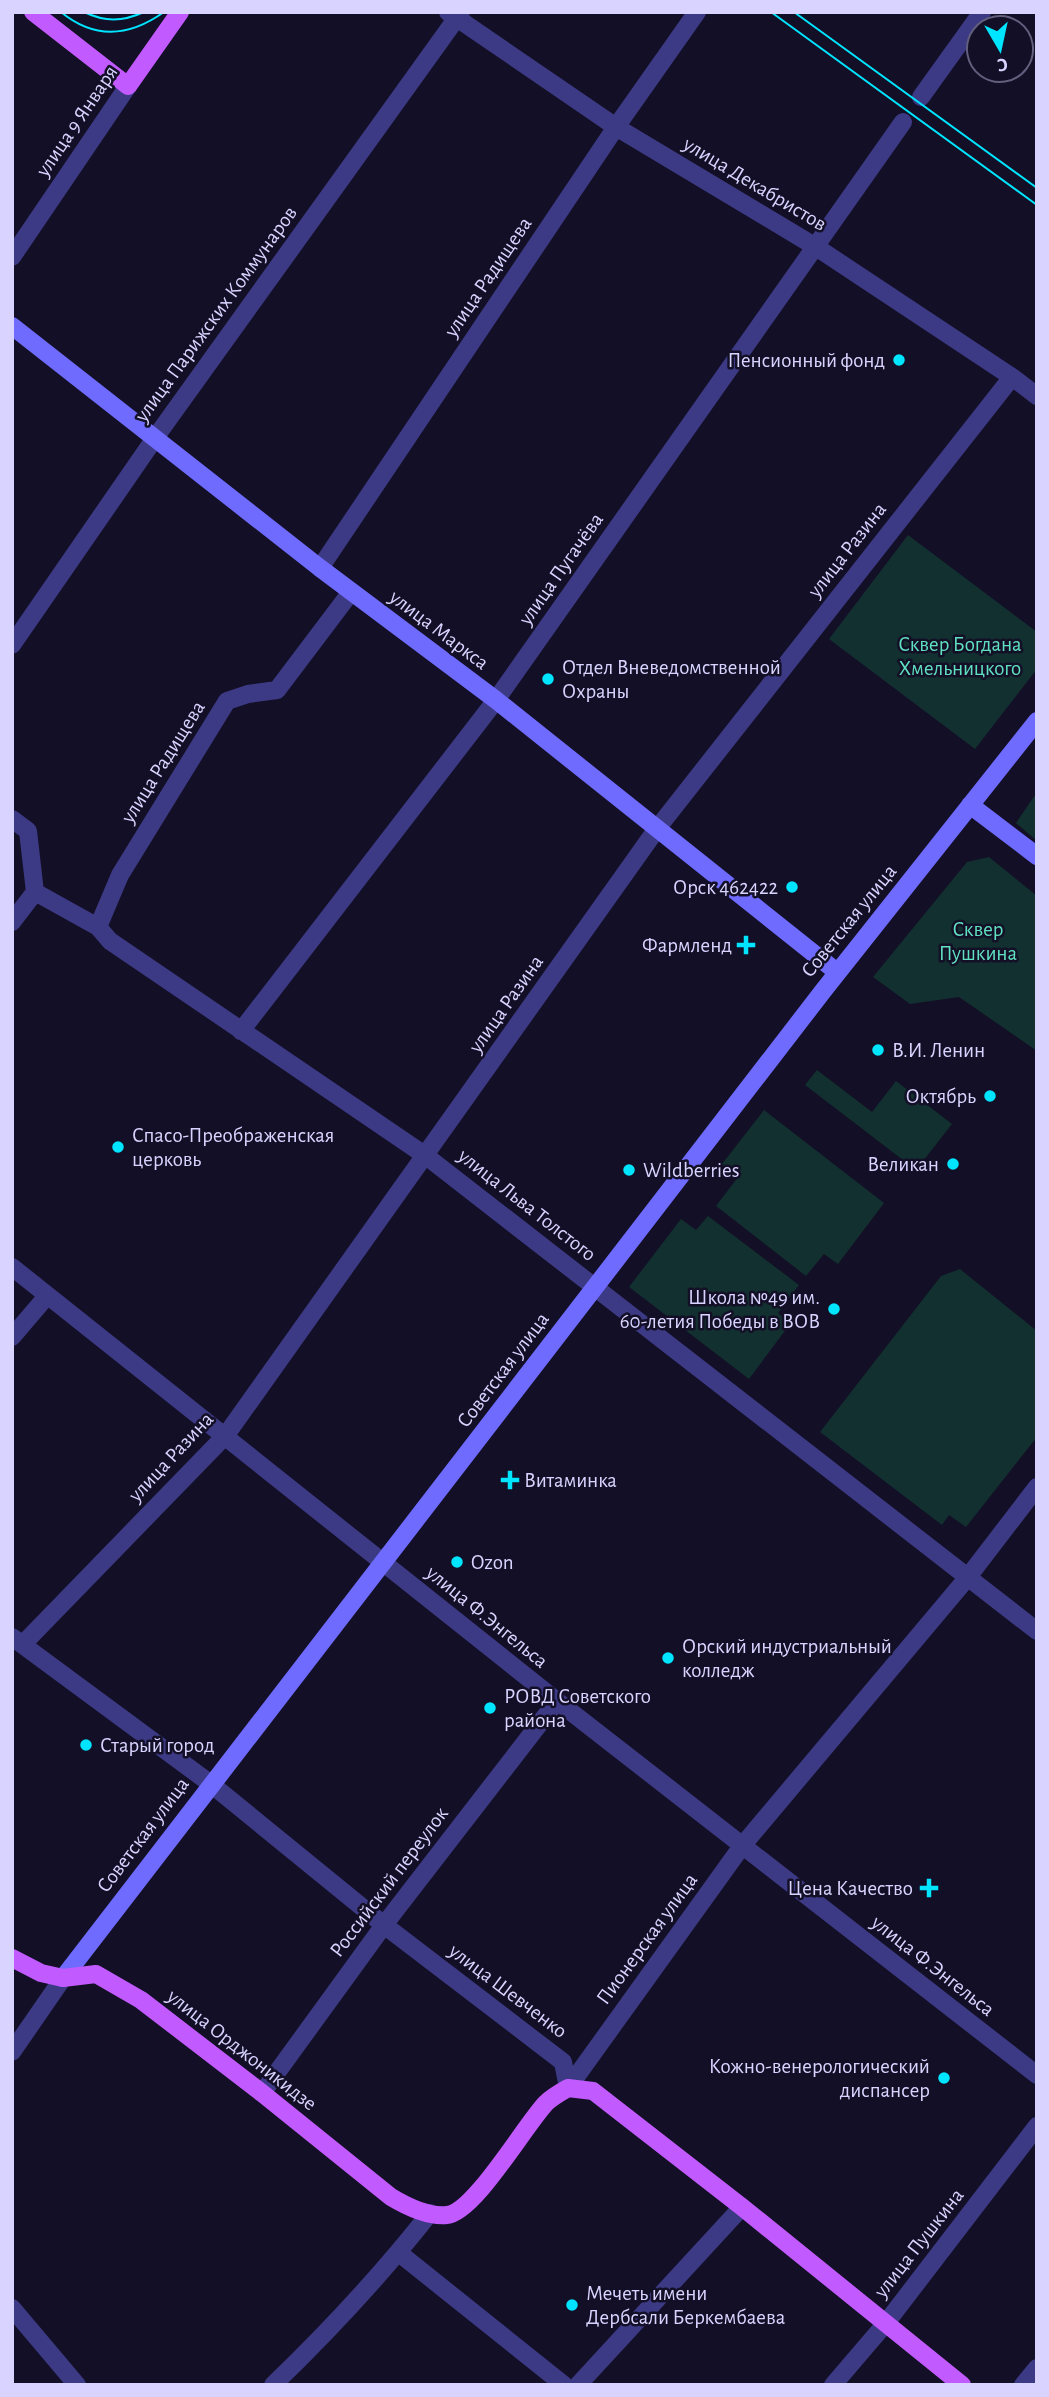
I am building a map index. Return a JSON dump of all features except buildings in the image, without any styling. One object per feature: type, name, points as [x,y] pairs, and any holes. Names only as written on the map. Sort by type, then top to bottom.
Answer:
[{"type":"main road","points":[[33,12],[128,86]]},
{"type":"main road","name":"улица 9 Января","points":[[128,86],[180,12]]},
{"type":"main road","name":"улица Орджоникидзе","points":[[12,1958],[41,1973],[63,1978],[96,1975],[141,2000],[391,2197],[430,2213]]},
{"type":"main road","points":[[568,2088],[593,2091],[742,2207],[962,2385]]},
{"type":"main road","name":"Пионерская улица","points":[[430,2213],[448,2216],[468,2204],[547,2102],[568,2088]]},
{"type":"street","name":"улица Радищева","points":[[320,568],[616,127],[698,12]]},
{"type":"street","points":[[921,97],[982,12]]},
{"type":"street","name":"улица Декабристов","points":[[455,14],[616,127],[816,247],[1037,396]]},
{"type":"street","name":"улица Парижских Коммунаров","points":[[16,633],[455,14]]},
{"type":"street","name":"улица 9 Января","points":[[12,257],[128,86]]},
{"type":"street","name":"улица Пугачёва","points":[[241,1031],[496,701],[903,122]]},
{"type":"street","name":"улица Маркса","points":[[12,326],[320,568],[496,701],[837,972]]},
{"type":"street","name":"улица Разина","points":[[18,1640],[226,1435],[656,830],[1012,377]]},
{"type":"street","name":"улица Радищева","points":[[98,927],[120,875],[228,701],[248,694],[277,690],[351,592]]},
{"type":"street","name":"Советская улица","points":[[12,2052],[63,1978],[211,1784],[384,1564],[837,972],[1037,721]]},
{"type":"street","points":[[970,805],[1037,856]]},
{"type":"street","points":[[12,819],[27,831],[35,892],[12,922]]},
{"type":"street","name":"улица Льва Толстого","points":[[35,892],[98,927],[110,941],[426,1156],[1037,1631]]},
{"type":"street","name":"улица Ф.Энгельса","points":[[12,1267],[226,1435],[557,1702],[1037,2075]]},
{"type":"street","points":[[12,1337],[47,1296]]},
{"type":"street","name":"Пионерская улица","points":[[568,2088],[742,1846],[968,1577],[1037,1487]]},
{"type":"street","name":"улица Шевченко","points":[[18,1640],[211,1784],[384,1925],[563,2062],[568,2088]]},
{"type":"street","name":"Российский переулок","points":[[262,2093],[384,1925],[557,1702]]},
{"type":"street","name":"улица Пушкина","points":[[834,2385],[886,2323],[1037,2126]]},
{"type":"street","points":[[578,2385],[742,2207]]},
{"type":"street","points":[[273,2385],[399,2253],[430,2213]]},
{"type":"street","points":[[399,2253],[564,2385]]},
{"type":"street","points":[[12,2308],[77,2385]]},
{"type":"street","points":[[1023,2385],[1037,2368]]},
{"type":"green space","name":"Сквер Богдана Хмельницкого","points":[[908,535],[1037,632],[1037,669],[975,749],[829,639]]},
{"type":"green space","points":[[1037,792],[1037,841],[1016,823]]},
{"type":"green space","name":"Сквер Пушкина","points":[[989,857],[1037,896],[1037,1051],[959,997],[910,1004],[873,977],[967,862]]},
{"type":"green space","points":[[817,1070],[872,1112],[896,1081],[952,1124],[916,1170],[805,1085]]},
{"type":"green space","points":[[764,1110],[884,1203],[838,1264],[824,1254],[806,1276],[716,1206],[738,1177],[722,1164]]},
{"type":"green space","points":[[708,1216],[799,1285],[778,1313],[790,1324],[749,1379],[629,1287],[681,1219],[696,1230]]},
{"type":"green space","points":[[960,1269],[1037,1331],[1037,1437],[966,1527],[949,1515],[942,1525],[820,1432],[941,1276]]},
{"type":"tram line","points":[[61,12],[87,27],[112,32],[138,26],[164,12]]},
{"type":"tram line","points":[[84,12],[114,20],[144,12]]},
{"type":"tram line","points":[[771,12],[1037,205]]},
{"type":"tram line","points":[[794,12],[1037,188]]},
{"type":"place","name":"Пенсионный фонд","points":[[899,360]]},
{"type":"place","name":"Отдел Вневедомственной Охраны","points":[[548,679]]},
{"type":"place","name":"Орск 462422","points":[[792,887]]},
{"type":"place","name":"Фармленд","points":[[746,945]]},
{"type":"place","name":"В.И. Ленин","points":[[878,1050]]},
{"type":"place","name":"Октябрь","points":[[990,1096]]},
{"type":"place","name":"Спасо-Преображенская церковь","points":[[118,1147]]},
{"type":"place","name":"Великан","points":[[953,1164]]},
{"type":"place","name":"Wildberries","points":[[629,1170]]},
{"type":"place","name":"Школа №49 им. 60-летия Победы в ВОВ","points":[[834,1309]]},
{"type":"place","name":"Витаминка","points":[[510,1480]]},
{"type":"place","name":"Ozon","points":[[457,1562]]},
{"type":"place","name":"Орский индустриальный колледж","points":[[668,1658]]},
{"type":"place","name":"РОВД Советского района","points":[[490,1708]]},
{"type":"place","name":"Старый город","points":[[86,1745]]},
{"type":"place","name":"Цена Качество","points":[[929,1888]]},
{"type":"place","name":"Кожно-венерологический диспансер","points":[[944,2078]]},
{"type":"place","name":"Мечеть имени Дербсали Беркембаева","points":[[572,2305]]}]
